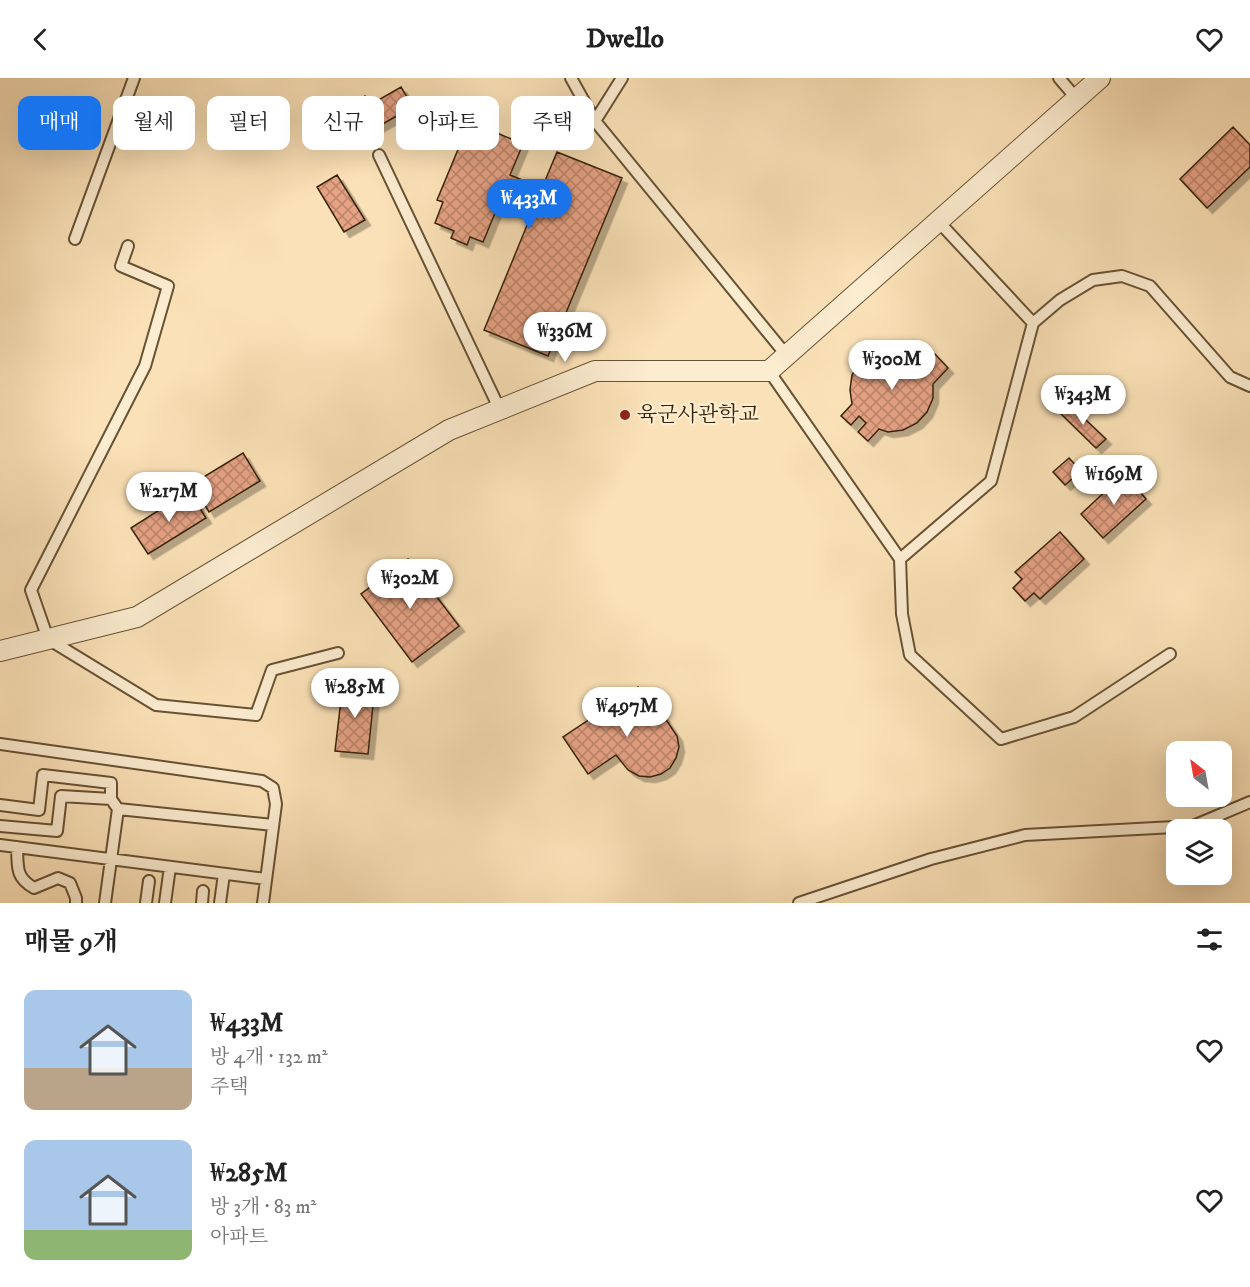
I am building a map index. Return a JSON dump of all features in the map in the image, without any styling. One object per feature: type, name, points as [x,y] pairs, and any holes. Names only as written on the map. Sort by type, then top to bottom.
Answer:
[{"type":"street","points":[[0,651],[137,617],[449,430],[595,371],[769,371],[1100,78]]},
{"type":"lane","points":[[75,239],[134,78]]},
{"type":"lane","points":[[571,78],[595,122],[787,356]]},
{"type":"lane","points":[[595,122],[622,78]]},
{"type":"lane","points":[[1059,78],[1077,99]]},
{"type":"lane","points":[[379,155],[500,410]]},
{"type":"lane","points":[[938,221],[1033,323]]},
{"type":"lane","points":[[128,246],[121,266],[168,286],[145,366],[31,590],[48,639],[156,705],[256,715],[272,670],[338,653]]},
{"type":"lane","points":[[900,559],[991,481],[1033,323],[1060,300],[1093,280],[1122,276],[1150,286],[1230,377],[1250,386]]},
{"type":"lane","points":[[769,371],[900,559],[902,614],[910,655],[1001,739],[1074,717],[1170,654]]},
{"type":"lane","points":[[0,744],[262,781],[273,788],[276,804],[263,903]]},
{"type":"lane","points":[[0,805],[39,810],[42,775],[111,783],[111,799],[118,809],[105,903]]},
{"type":"lane","points":[[0,826],[57,831],[61,796],[111,799]]},
{"type":"lane","points":[[799,903],[931,859],[1025,835],[1193,826],[1250,802]]},
{"type":"lane","points":[[118,809],[273,825]]},
{"type":"lane","points":[[2,848],[17,847],[266,879]]},
{"type":"lane","points":[[17,847],[19,876],[25,883],[34,888],[58,878],[70,883],[76,903]]},
{"type":"lane","points":[[165,903],[170,867]]},
{"type":"lane","points":[[220,903],[224,874]]},
{"type":"lane","points":[[146,903],[149,882]]},
{"type":"lane","points":[[202,903],[203,891]]},
{"type":"building","points":[[401,87],[406,96],[396,96],[396,117],[384,123],[384,97]]},
{"type":"building","points":[[1233,127],[1250,145],[1250,167],[1207,208],[1180,179]]},
{"type":"building","points":[[499,134],[511,139],[511,150],[520,150],[510,175],[542,188],[557,152],[622,178],[548,356],[484,330],[530,218],[498,206],[483,242],[470,237],[467,245],[451,238],[454,231],[435,223],[443,202],[437,200],[458,150],[499,150]]},
{"type":"building","points":[[337,175],[365,220],[344,232],[317,187]]},
{"type":"building","points":[[888,348],[903,350],[917,357],[924,365],[935,354],[948,368],[933,384],[933,398],[927,412],[917,423],[903,430],[888,432],[879,429],[868,441],[858,432],[866,423],[859,416],[851,425],[841,416],[852,404],[850,390],[852,375],[860,362],[873,353]]},
{"type":"building","points":[[1069,404],[1106,439],[1096,448],[1060,413]]},
{"type":"building","points":[[243,453],[260,481],[209,512],[192,484]]},
{"type":"building","points":[[1069,458],[1081,471],[1065,485],[1053,472]]},
{"type":"building","points":[[1124,474],[1146,499],[1103,538],[1081,514]]},
{"type":"building","points":[[189,491],[206,518],[148,554],[131,528]]},
{"type":"building","points":[[1060,532],[1084,559],[1040,599],[1034,593],[1025,601],[1013,588],[1022,579],[1015,572]]},
{"type":"building","points":[[408,559],[459,626],[412,662],[361,594]]},
{"type":"building","points":[[343,683],[375,686],[368,754],[335,751]]},
{"type":"building","points":[[638,687],[651,706],[655,703],[677,736],[679,747],[676,758],[670,768],[650,777],[639,776],[628,770],[616,755],[588,774],[563,737]]},
{"type":"place","name":"육군사관학교","points":[[625,415]]}]
